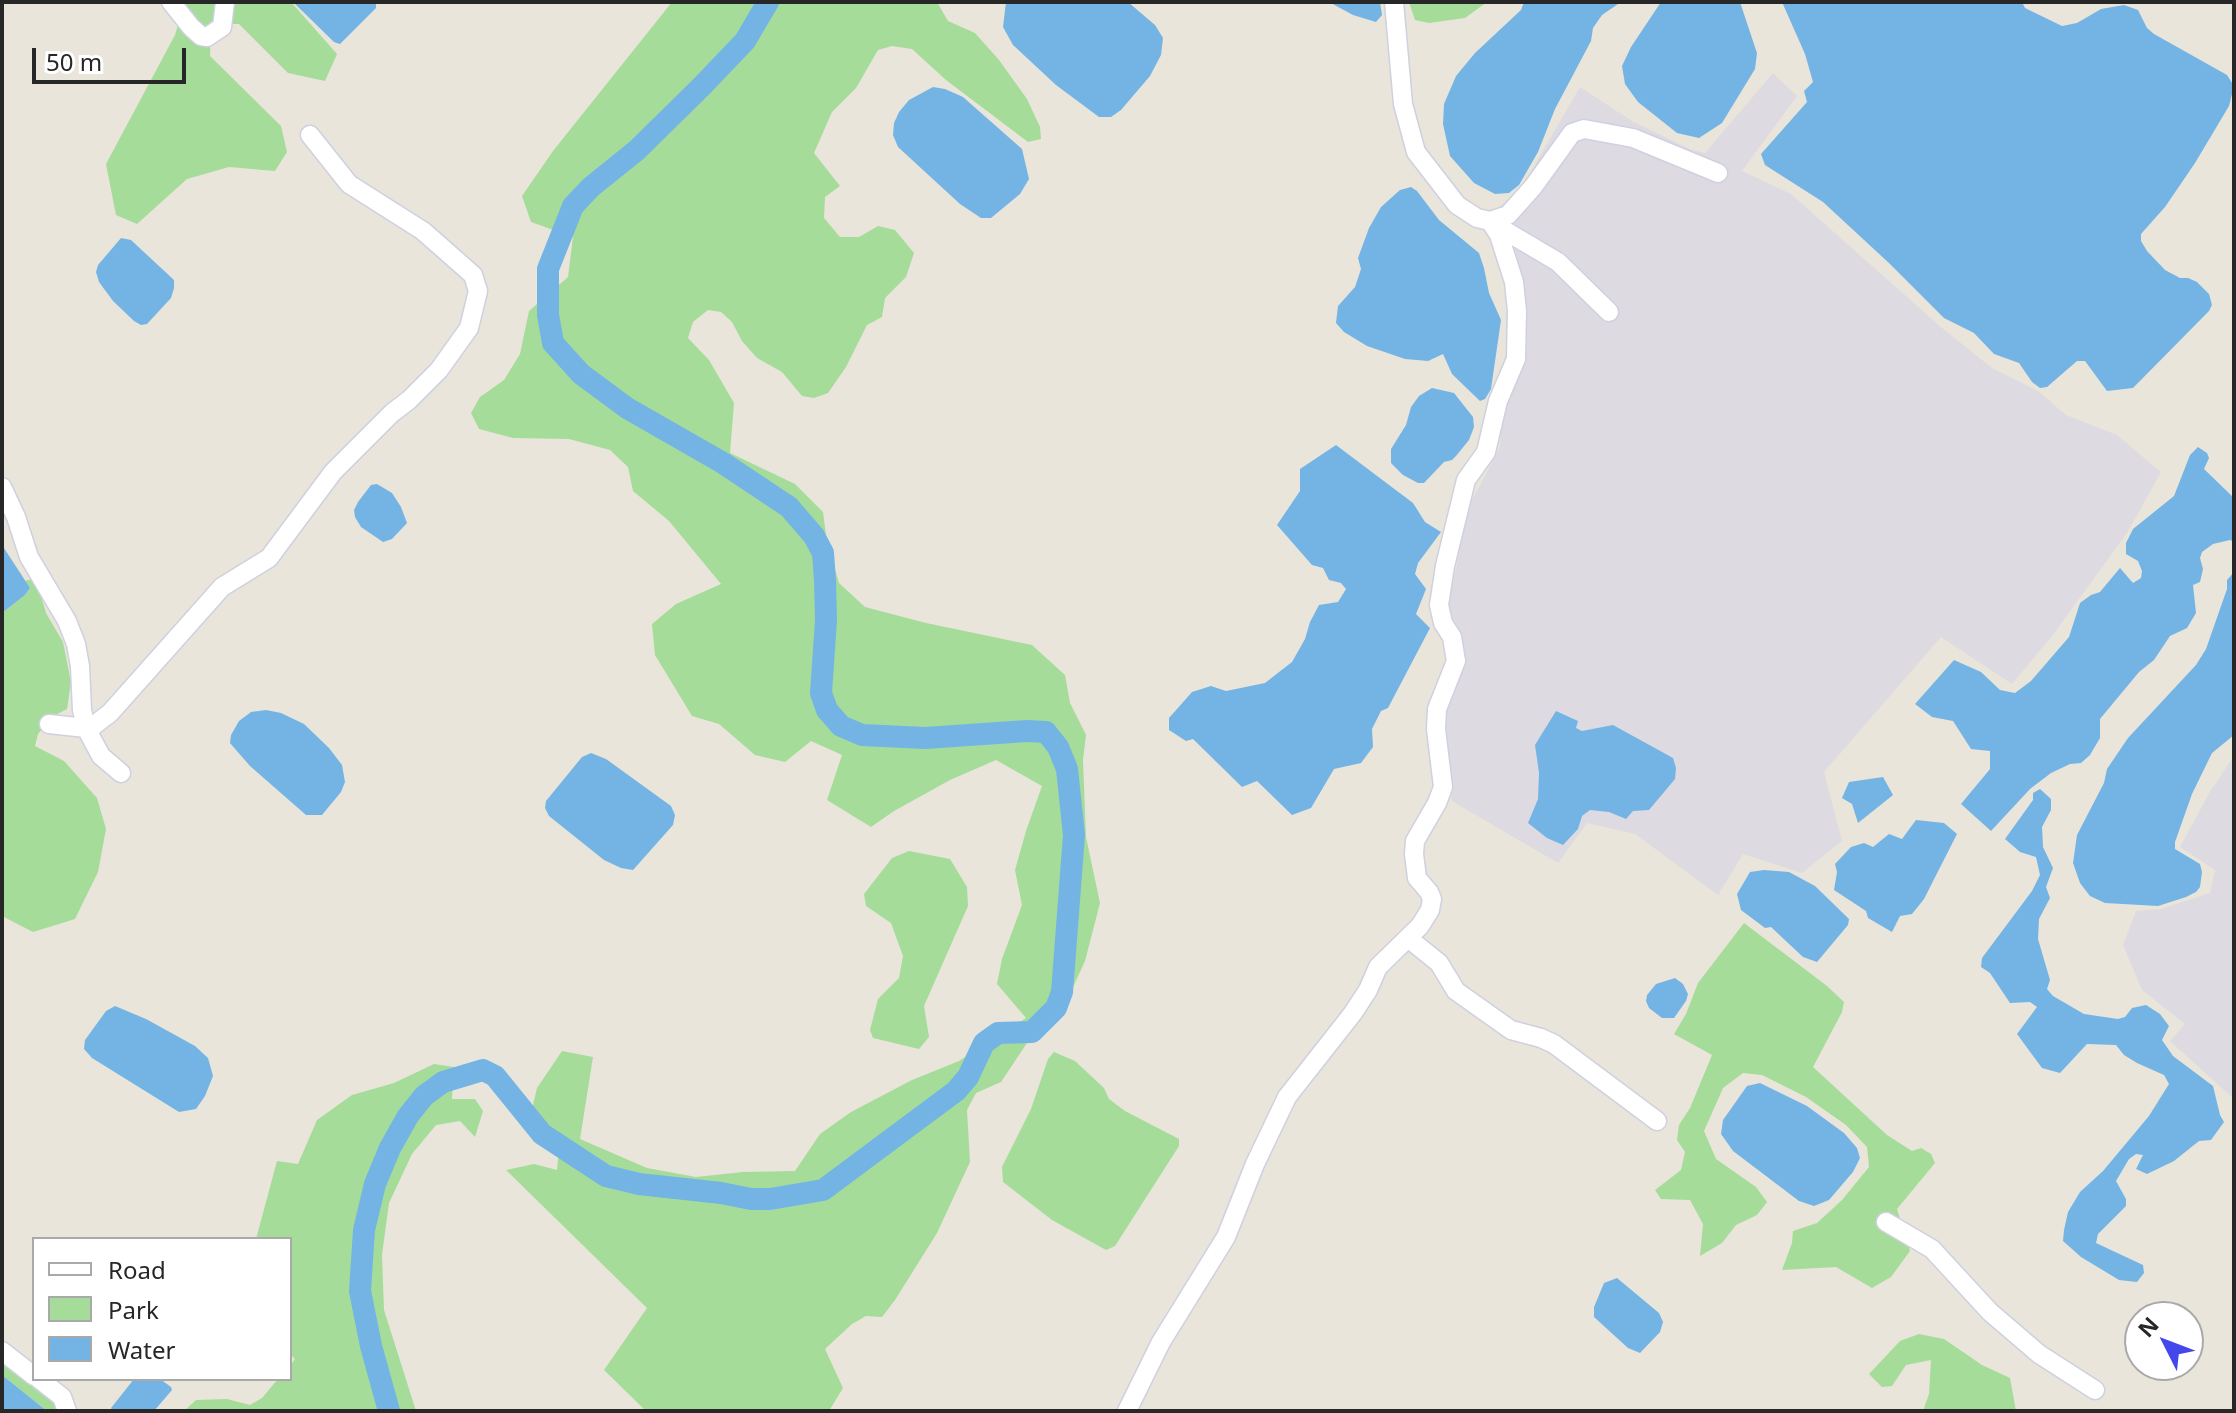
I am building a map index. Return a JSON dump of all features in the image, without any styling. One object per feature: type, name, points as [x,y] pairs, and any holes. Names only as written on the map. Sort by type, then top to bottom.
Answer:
[{"type":"street","points":[[171,2],[191,27],[207,37],[222,27],[225,2]]},
{"type":"street","points":[[1394,2],[1403,104],[1416,152],[1457,205],[1558,262],[1609,312]]},
{"type":"street","points":[[1490,221],[1508,215],[1533,187],[1572,133],[1584,129],[1633,138],[1718,173]]},
{"type":"street","points":[[49,724],[86,728],[110,713],[222,587],[269,558],[333,472],[439,370],[469,328],[478,291],[473,275],[423,231],[349,184],[310,135]]},
{"type":"street","points":[[1127,1411],[1161,1342],[1226,1237],[1255,1164],[1287,1097],[1353,1013],[1378,967],[1427,916],[1432,899],[1417,878],[1414,854],[1415,841],[1443,787],[1436,729],[1437,709],[1456,661],[1452,637],[1443,623],[1439,605],[1445,566],[1466,480],[1486,452],[1498,401],[1516,359],[1514,282],[1499,235],[1490,221]]},
{"type":"street","points":[[2,487],[29,557],[67,621],[76,644],[86,728],[101,756],[121,773]]},
{"type":"street","points":[[1408,938],[1439,963],[1456,991],[1511,1030],[1554,1044],[1657,1121]]},
{"type":"street","points":[[1886,1222],[1932,1249],[1990,1312],[2016,1335],[2039,1354],[2095,1390]]},
{"type":"street","points":[[2,1351],[32,1374]]},
{"type":"street","points":[[41,1381],[62,1397],[67,1411]]},
{"type":"shaded area","points":[[1773,73],[1797,96],[1742,171],[1791,194],[1942,328],[1992,368],[2038,391],[2066,415],[2117,435],[2161,472],[2127,533],[2052,636],[2012,684],[1941,637],[1824,772],[1842,841],[1802,873],[1743,854],[1718,895],[1635,834],[1587,823],[1558,863],[1452,801],[1442,712],[1465,661],[1457,624],[1447,611],[1469,506],[1500,447],[1503,402],[1526,354],[1527,327],[1514,243],[1496,210],[1523,185],[1580,87],[1632,121],[1692,150],[1705,153]]},
{"type":"shaded area","points":[[2234,756],[2234,1099],[2170,1041],[2185,1024],[2142,990],[2123,945],[2136,911],[2161,909],[2210,893],[2215,870],[2180,847],[2211,790]]},
{"type":"green space","points":[[185,2],[291,2],[337,54],[325,81],[288,73],[239,24],[211,24],[210,56],[281,126],[287,152],[275,171],[229,167],[187,179],[137,224],[116,215],[106,164],[175,35]]},
{"type":"green space","points":[[672,2],[937,2],[948,21],[975,33],[999,60],[1027,99],[1040,127],[1041,139],[1028,142],[946,80],[912,49],[892,46],[878,50],[856,88],[832,112],[814,153],[840,186],[825,197],[824,218],[840,237],[859,237],[878,226],[895,230],[914,253],[906,277],[885,298],[882,317],[867,325],[846,367],[828,393],[814,398],[802,396],[782,372],[757,358],[742,341],[732,322],[721,312],[708,310],[693,322],[688,338],[709,360],[734,403],[730,453],[795,484],[823,512],[827,542],[839,583],[865,607],[1032,645],[1065,675],[1070,703],[1086,735],[1083,760],[1086,837],[1100,903],[1085,961],[1058,1020],[1027,1043],[1001,1082],[976,1093],[967,1110],[970,1162],[937,1233],[895,1300],[882,1317],[866,1316],[852,1324],[825,1349],[843,1388],[829,1411],[646,1411],[604,1370],[647,1308],[506,1170],[534,1164],[557,1170],[560,1138],[532,1109],[537,1088],[562,1051],[593,1057],[580,1139],[647,1168],[696,1177],[795,1171],[820,1134],[851,1112],[912,1080],[959,1061],[1026,1018],[997,984],[1002,959],[1022,905],[1015,870],[1042,786],[996,760],[950,780],[871,827],[827,800],[842,755],[811,741],[785,762],[755,755],[719,724],[692,716],[655,655],[652,624],[676,604],[721,584],[669,521],[633,491],[628,467],[610,450],[569,439],[513,438],[479,429],[471,413],[480,397],[504,380],[520,354],[529,311],[568,277],[573,237],[531,222],[522,196],[553,151]]},
{"type":"green space","points":[[1409,2],[1487,2],[1465,18],[1429,23],[1415,20]]},
{"type":"green space","points":[[36,578],[46,613],[63,642],[71,682],[67,709],[52,717],[38,734],[35,746],[64,761],[97,798],[106,829],[98,872],[75,919],[33,932],[2,916],[2,613],[25,595],[30,588],[25,581]]},
{"type":"green space","points":[[909,851],[950,859],[967,887],[968,906],[924,1006],[929,1037],[919,1049],[873,1038],[870,1030],[878,999],[899,978],[903,956],[891,923],[866,906],[864,894],[892,858]]},
{"type":"green space","points":[[1744,923],[1844,1002],[1842,1012],[1813,1067],[1887,1135],[1912,1151],[1921,1148],[1931,1154],[1935,1163],[1897,1209],[1910,1251],[1891,1277],[1872,1288],[1836,1267],[1782,1270],[1793,1231],[1817,1223],[1842,1200],[1869,1167],[1867,1147],[1846,1125],[1806,1097],[1762,1075],[1743,1073],[1723,1088],[1704,1131],[1716,1159],[1756,1187],[1767,1202],[1757,1215],[1736,1225],[1722,1243],[1700,1256],[1703,1224],[1690,1200],[1661,1199],[1655,1190],[1681,1170],[1685,1152],[1677,1140],[1679,1125],[1690,1108],[1712,1055],[1674,1034],[1698,983]]},
{"type":"green space","points":[[1054,1052],[1075,1061],[1104,1088],[1109,1099],[1125,1111],[1179,1139],[1179,1146],[1115,1246],[1106,1250],[1052,1220],[1003,1182],[1002,1167],[1031,1109],[1048,1059]]},
{"type":"green space","points":[[434,1064],[454,1067],[452,1099],[475,1099],[483,1111],[475,1137],[460,1121],[436,1125],[412,1154],[389,1203],[382,1255],[384,1310],[416,1411],[184,1411],[196,1400],[227,1399],[250,1405],[262,1398],[276,1381],[292,1381],[292,1363],[295,1359],[292,1356],[292,1237],[257,1237],[277,1161],[298,1164],[317,1120],[352,1095],[394,1083]]},
{"type":"green space","points":[[1919,1334],[1944,1339],[1982,1365],[2010,1378],[2016,1411],[1923,1411],[1929,1394],[1931,1360],[1906,1365],[1892,1386],[1882,1387],[1869,1374],[1900,1341]]},
{"type":"green space","points":[[2,1359],[57,1404],[60,1411],[47,1411],[2,1375]]},
{"type":"water","points":[[293,2],[376,2],[376,8],[340,44],[334,42]]},
{"type":"water","points":[[1006,2],[1128,2],[1155,25],[1163,38],[1161,55],[1150,76],[1121,110],[1111,117],[1099,117],[1056,85],[1013,45],[1003,27]]},
{"type":"water","points":[[1329,2],[1380,2],[1382,15],[1376,22],[1353,15]]},
{"type":"water","points":[[1524,2],[1621,2],[1602,15],[1593,28],[1591,41],[1519,185],[1509,193],[1495,194],[1474,183],[1450,156],[1443,124],[1444,104],[1456,76],[1475,53],[1521,10]]},
{"type":"water","points":[[1661,2],[1740,2],[1757,53],[1755,69],[1722,123],[1699,138],[1677,133],[1638,102],[1625,84],[1622,66]]},
{"type":"water","points":[[1782,2],[2022,2],[2025,8],[2062,26],[2077,23],[2101,9],[2124,5],[2138,10],[2147,28],[2154,34],[2227,75],[2234,86],[2229,106],[2195,163],[2165,207],[2141,234],[2147,251],[2165,270],[2197,282],[2209,294],[2212,305],[2209,311],[2133,388],[2107,391],[2085,361],[2077,361],[2047,387],[2040,388],[2019,363],[1994,354],[1974,333],[1944,318],[1823,202],[1765,165],[1761,154],[1807,102],[1804,91],[1813,82],[1805,54]]},
{"type":"water","points":[[933,87],[963,97],[1022,149],[1029,179],[1020,194],[991,218],[981,218],[960,204],[898,147],[893,135],[899,112],[909,100]]},
{"type":"water","points":[[1411,187],[1439,220],[1479,253],[1489,293],[1501,320],[1491,389],[1480,401],[1452,374],[1443,354],[1428,361],[1405,359],[1367,346],[1344,332],[1336,323],[1338,306],[1355,287],[1361,269],[1358,258],[1369,228],[1381,207],[1400,190]]},
{"type":"water","points":[[121,238],[131,240],[174,280],[171,298],[147,324],[134,321],[99,282],[96,272],[98,265]]},
{"type":"water","points":[[1432,388],[1454,393],[1473,417],[1474,427],[1469,440],[1452,460],[1444,462],[1424,483],[1418,483],[1403,475],[1391,463],[1391,449],[1406,425],[1411,407],[1419,396]]},
{"type":"water","points":[[1336,445],[1413,503],[1425,522],[1441,532],[1418,563],[1415,574],[1426,589],[1416,614],[1430,628],[1388,708],[1381,711],[1372,729],[1373,747],[1361,763],[1334,769],[1311,808],[1292,815],[1257,781],[1242,787],[1193,739],[1186,741],[1169,730],[1169,718],[1192,692],[1211,686],[1226,691],[1265,683],[1292,662],[1319,605],[1338,602],[1346,589],[1341,583],[1329,580],[1323,568],[1312,565],[1277,525],[1300,491],[1300,469]]},
{"type":"water","points":[[2198,447],[2209,458],[2204,469],[2234,498],[2234,542],[2213,544],[2202,552],[2200,582],[2193,585],[2196,613],[2187,628],[2170,636],[2154,660],[2139,672],[2100,719],[2100,738],[2090,755],[2081,763],[2070,764],[2051,773],[2030,789],[1991,831],[1961,804],[1990,769],[1990,751],[1971,749],[1953,721],[1932,717],[1915,704],[1954,660],[1981,672],[2000,690],[2015,693],[2031,681],[2069,637],[2080,603],[2100,592],[2120,568],[2133,583],[2141,578],[2138,561],[2126,554],[2126,543],[2133,529],[2174,496],[2190,455]]},
{"type":"water","points":[[377,484],[392,493],[407,523],[392,539],[383,542],[361,527],[354,510],[371,485]]},
{"type":"water","points":[[2,545],[30,588],[2,613]]},
{"type":"water","points":[[2234,572],[2234,735],[2212,753],[2192,794],[2175,842],[2175,849],[2200,864],[2200,887],[2186,897],[2158,906],[2105,903],[2090,896],[2080,883],[2073,863],[2077,835],[2104,783],[2107,769],[2128,738],[2196,665],[2206,649],[2227,589],[2227,580]]},
{"type":"water","points":[[266,710],[304,724],[342,765],[345,782],[341,792],[322,815],[306,815],[250,766],[230,743],[239,721],[251,712]]},
{"type":"water","points":[[1556,711],[1578,721],[1576,728],[1582,731],[1613,725],[1673,758],[1675,779],[1649,810],[1633,811],[1626,819],[1609,812],[1590,810],[1582,816],[1578,829],[1563,845],[1547,838],[1528,823],[1538,799],[1539,773],[1535,745]]},
{"type":"water","points":[[591,753],[606,759],[671,806],[675,815],[673,825],[633,870],[604,860],[549,816],[545,808],[546,801],[582,757]]},
{"type":"water","points":[[1883,777],[1893,795],[1858,823],[1852,804],[1842,798],[1849,782]]},
{"type":"water","points":[[2040,789],[2051,799],[2051,810],[2042,827],[2043,847],[2053,868],[2046,887],[2050,898],[2039,919],[2038,939],[2050,980],[2047,989],[2053,996],[2084,1014],[2118,1019],[2125,1017],[2132,1008],[2146,1005],[2160,1014],[2169,1026],[2162,1040],[2173,1056],[2213,1086],[2224,1122],[2211,1140],[2199,1141],[2174,1161],[2147,1174],[2136,1169],[2143,1155],[2136,1154],[2129,1159],[2116,1181],[2126,1199],[2126,1206],[2098,1234],[2096,1243],[2143,1265],[2144,1273],[2137,1282],[2119,1280],[2081,1257],[2063,1241],[2064,1230],[2068,1212],[2080,1192],[2103,1171],[2149,1116],[2169,1084],[2164,1075],[2124,1055],[2116,1045],[2087,1044],[2060,1073],[2042,1068],[2017,1034],[2037,1007],[2030,1002],[2010,1003],[1990,973],[1981,967],[1982,958],[2032,891],[2040,875],[2036,857],[2020,852],[2005,839],[2033,800],[2033,793]]},
{"type":"water","points":[[1916,820],[1944,823],[1957,834],[1924,899],[1912,914],[1900,916],[1892,932],[1868,918],[1866,911],[1834,890],[1835,864],[1851,847],[1864,843],[1873,847],[1889,834],[1902,839]]},
{"type":"water","points":[[1750,872],[1789,872],[1815,886],[1849,919],[1848,925],[1817,962],[1803,957],[1771,927],[1765,928],[1741,910],[1737,894]]},
{"type":"water","points":[[1675,978],[1683,984],[1688,994],[1686,1001],[1674,1018],[1662,1018],[1649,1008],[1647,995],[1656,984]]},
{"type":"water","points":[[115,1006],[195,1046],[208,1058],[213,1076],[196,1109],[179,1112],[92,1058],[84,1049],[85,1040],[106,1011]]},
{"type":"water","points":[[1760,1083],[1807,1106],[1844,1133],[1857,1148],[1860,1158],[1853,1172],[1829,1200],[1814,1206],[1799,1201],[1733,1151],[1721,1134],[1723,1120],[1747,1086]]},
{"type":"water","points":[[1617,1278],[1659,1313],[1663,1322],[1660,1332],[1640,1353],[1628,1348],[1594,1317],[1594,1307],[1604,1283]]},
{"type":"water","points":[[2,1375],[47,1411],[2,1411]]},
{"type":"water","points":[[132,1381],[163,1381],[172,1390],[154,1411],[113,1411],[111,1408]]},
{"type":"waterway","points":[[389,1411],[360,1291],[364,1230],[375,1184],[390,1148],[408,1116],[424,1096],[443,1082],[483,1070],[495,1076],[542,1134],[606,1176],[639,1184],[770,1199],[823,1190],[956,1091],[968,1077],[984,1043],[998,1033],[1032,1032],[1056,1008],[1062,992],[1074,835],[1067,769],[1058,747],[1046,732],[925,738],[862,735],[841,726],[827,710],[821,693],[826,620],[825,580],[823,553],[814,536],[789,507],[723,463],[627,408],[581,374],[553,343],[548,315],[548,269],[573,206],[591,187],[637,150],[702,86],[745,41],[768,2]]}]
